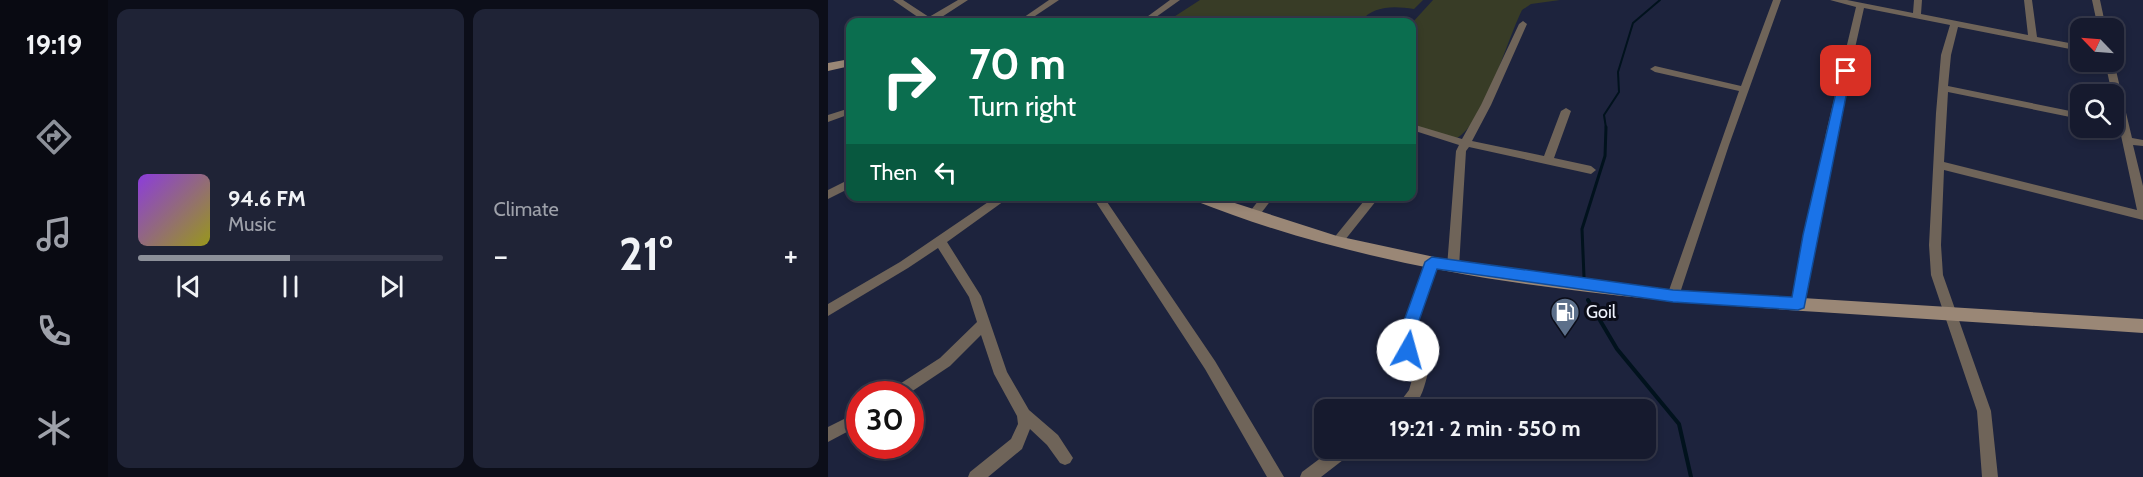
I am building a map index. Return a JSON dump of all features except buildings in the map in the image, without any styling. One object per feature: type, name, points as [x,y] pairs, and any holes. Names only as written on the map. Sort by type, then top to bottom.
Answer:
[{"type":"street","points":[[897,0],[924,18]]},
{"type":"street","points":[[936,18],[964,0]]},
{"type":"street","points":[[1027,18],[1055,0]]},
{"type":"street","points":[[1150,18],[1176,0]]},
{"type":"street","points":[[1673,296],[1743,89],[1777,0]]},
{"type":"street","points":[[1835,0],[2070,46]]},
{"type":"street","points":[[1917,16],[1918,0]]},
{"type":"street","points":[[2028,0],[2033,39]]},
{"type":"street","points":[[2096,0],[2100,18]]},
{"type":"street","points":[[1798,304],[1831,133],[1862,5]]},
{"type":"street","points":[[1453,267],[1459,161],[1464,142],[1486,105],[1523,24]]},
{"type":"street","points":[[1955,24],[1946,55],[1935,245],[1937,275],[1984,411],[1990,477]]},
{"type":"street","points":[[828,68],[846,64]]},
{"type":"street","points":[[1654,69],[1743,89]]},
{"type":"street","points":[[1944,88],[2070,114]]},
{"type":"street","points":[[1548,160],[1566,111]]},
{"type":"street","points":[[828,119],[846,112]]},
{"type":"street","points":[[1416,128],[1464,142],[1591,170]]},
{"type":"street","points":[[2124,135],[2143,210]]},
{"type":"street","points":[[2127,141],[2143,143]]},
{"type":"street","points":[[1940,165],[2143,216]]},
{"type":"street","points":[[828,195],[846,185]]},
{"type":"street","points":[[828,311],[940,241],[999,201]]},
{"type":"street","points":[[1100,201],[1210,365],[1276,477]]},
{"type":"street","points":[[1211,201],[1252,217],[1337,242],[1453,267],[1673,296],[2143,326]]},
{"type":"street","points":[[1252,217],[1265,201]]},
{"type":"street","points":[[1337,242],[1371,201]]},
{"type":"street","points":[[940,241],[975,296],[1001,374],[1024,415],[1061,447],[1065,458]]},
{"type":"street","points":[[1412,399],[1419,384],[1421,372],[1408,350],[1407,332],[1432,262]]},
{"type":"street","points":[[917,381],[945,363],[985,323]]},
{"type":"street","points":[[976,477],[1017,444],[1023,433],[1024,415]]},
{"type":"street","points":[[828,435],[846,425]]},
{"type":"street","points":[[1308,477],[1332,459]]},
{"type":"green space","points":[[1200,0],[1423,0],[1414,9],[1385,8],[1372,12],[1364,18],[1172,18]]},
{"type":"green space","points":[[1433,0],[1560,0],[1531,4],[1522,10],[1485,99],[1467,129],[1457,138],[1416,127],[1416,19]]},
{"type":"waterway","points":[[1606,128],[1604,115],[1619,92],[1618,72],[1633,23],[1660,0]]},
{"type":"waterway","points":[[1584,277],[1582,229],[1605,156],[1606,128]]},
{"type":"waterway","points":[[1588,300],[1617,349],[1679,424],[1691,477]]},
{"type":"place","name":"Goil","points":[[1565,338]]},
{"type":"route","points":[[1408,350],[1407,332],[1432,262],[1453,267],[1673,296],[1798,304],[1831,133],[1846,71]]}]
